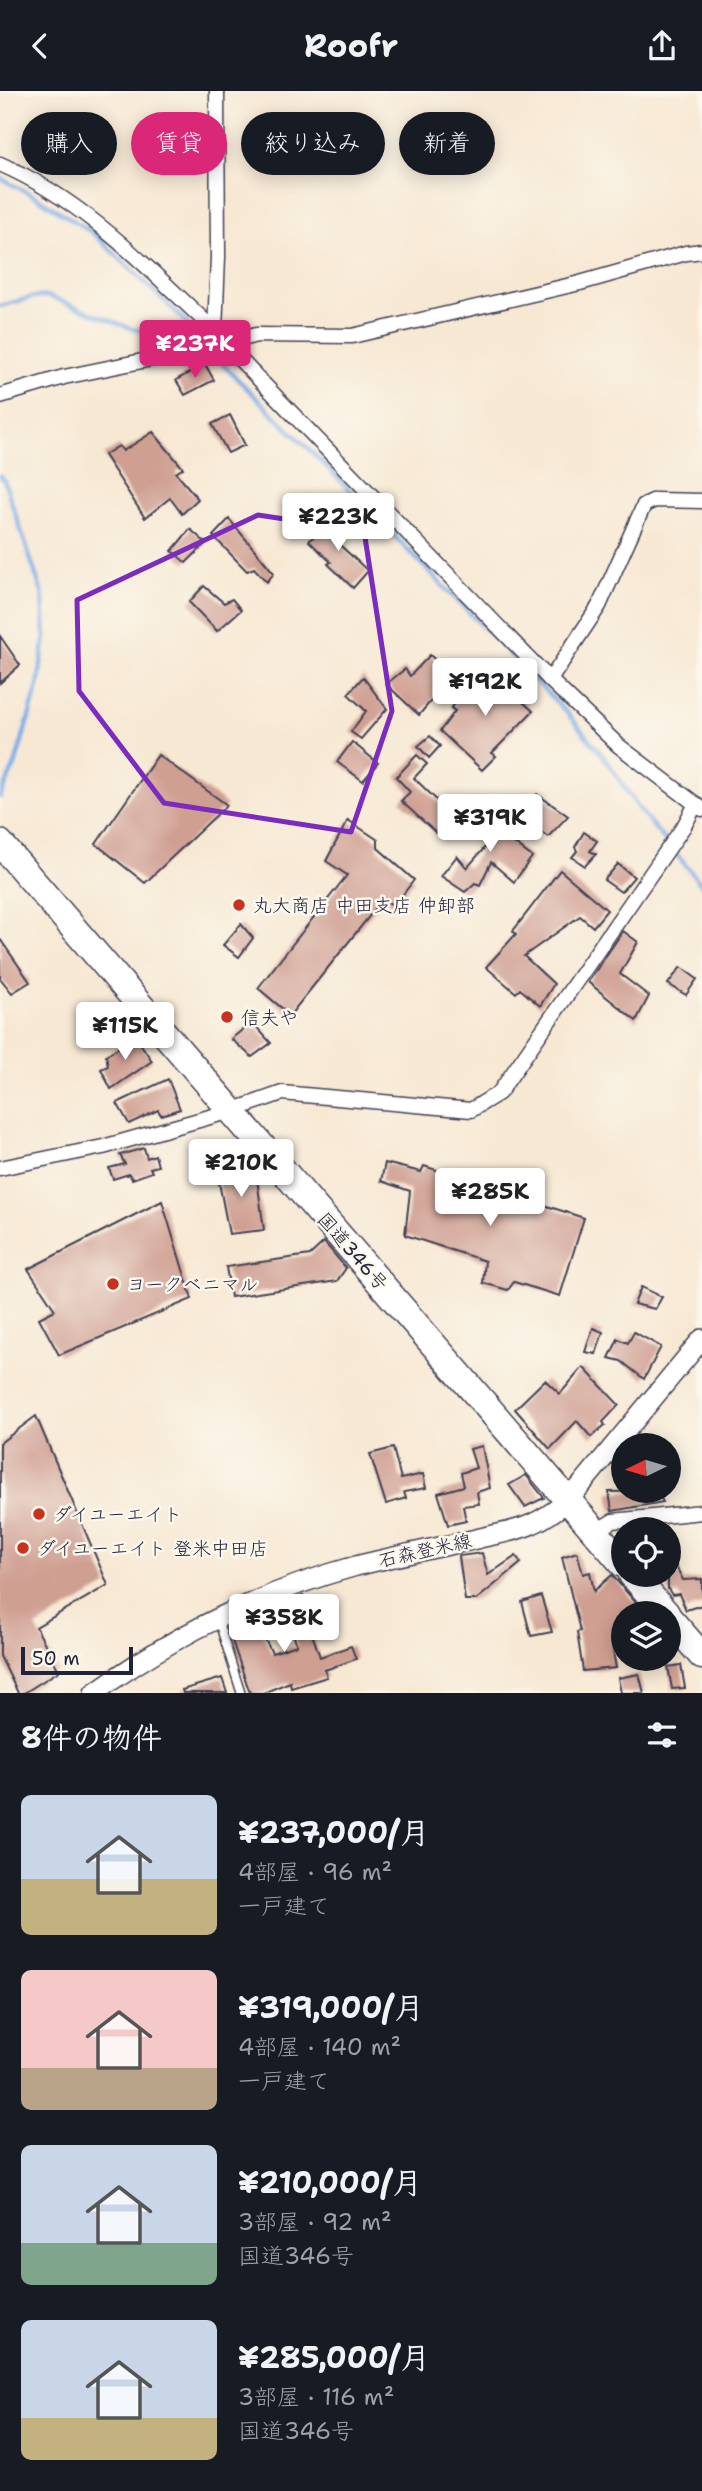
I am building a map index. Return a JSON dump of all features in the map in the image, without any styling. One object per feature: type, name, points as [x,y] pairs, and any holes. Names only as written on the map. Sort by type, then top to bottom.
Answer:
[{"type":"highway","name":"国道346号","points":[[0,843],[611,1550]]},
{"type":"highway","points":[[642,1587],[655,1601]]},
{"type":"highway","points":[[681,1631],[702,1656]]},
{"type":"main road","name":"石森登米線","points":[[94,1693],[157,1651],[217,1617],[281,1591],[358,1566],[521,1528],[548,1516],[568,1501],[702,1339]]},
{"type":"street","points":[[215,331],[218,257],[217,91]]},
{"type":"street","points":[[0,164],[17,171],[80,210],[138,259],[215,331],[550,680],[619,746],[699,806],[499,1093],[471,1110],[282,1093],[232,1111],[103,1147],[0,1168]]},
{"type":"street","points":[[0,396],[64,377],[225,344],[256,335],[352,336],[580,283],[685,253],[702,251]]},
{"type":"street","points":[[550,680],[598,606],[644,505],[655,500],[702,501]]},
{"type":"street","points":[[595,1532],[613,1521],[702,1512]]},
{"type":"lane","points":[[217,1617],[241,1693]]},
{"type":"highlighted area","points":[[258,515],[364,531],[392,711],[351,832],[164,803],[79,691],[77,600]]},
{"type":"building","points":[[205,364],[214,380],[185,395],[176,380]]},
{"type":"building","points":[[230,415],[245,445],[228,453],[212,424]]},
{"type":"building","points":[[153,432],[183,468],[176,473],[198,499],[182,514],[170,498],[145,518],[104,455],[119,446],[123,451]]},
{"type":"building","points":[[344,507],[346,509],[333,533],[341,546],[368,571],[353,588],[309,541]]},
{"type":"building","points":[[229,519],[274,573],[267,582],[254,568],[247,571],[213,536]]},
{"type":"building","points":[[190,529],[206,543],[186,563],[172,551]]},
{"type":"building","points":[[204,586],[224,603],[232,599],[241,610],[217,631],[189,602]]},
{"type":"building","points":[[0,636],[20,665],[0,683]]},
{"type":"building","points":[[430,655],[449,673],[436,683],[442,688],[419,715],[386,684],[405,669],[410,676]]},
{"type":"building","points":[[490,667],[504,680],[501,682],[533,711],[492,753],[496,756],[482,770],[440,731],[455,711],[451,708]]},
{"type":"building","points":[[363,677],[387,709],[361,739],[351,732],[366,711],[348,694]]},
{"type":"building","points":[[430,736],[440,746],[429,758],[418,746]]},
{"type":"building","points":[[352,742],[378,763],[363,781],[337,762]]},
{"type":"building","points":[[158,755],[227,805],[145,883],[96,844]]},
{"type":"building","points":[[417,755],[427,764],[414,778],[455,818],[436,833],[401,801],[410,792],[396,777]]},
{"type":"building","points":[[537,794],[568,816],[548,837],[520,815]]},
{"type":"building","points":[[504,797],[515,807],[496,829],[532,857],[514,882],[491,862],[480,885],[475,883],[465,892],[441,876],[457,856],[467,868],[487,845],[478,829]]},
{"type":"building","points":[[348,820],[378,840],[378,848],[414,880],[394,906],[383,899],[290,1015],[258,988],[347,875],[326,861]]},
{"type":"building","points":[[584,832],[597,841],[590,851],[596,854],[585,866],[572,857]]},
{"type":"building","points":[[618,864],[634,877],[621,892],[604,880]]},
{"type":"building","points":[[560,870],[607,910],[593,927],[580,916],[524,956],[554,984],[540,1006],[520,989],[516,993],[486,967],[516,934],[513,931]]},
{"type":"building","points":[[241,924],[253,938],[239,957],[223,945]]},
{"type":"building","points":[[623,931],[638,942],[620,974],[649,996],[636,1021],[588,982]]},
{"type":"building","points":[[0,939],[30,982],[12,993],[0,978]]},
{"type":"building","points":[[681,967],[697,979],[686,995],[668,984]]},
{"type":"building","points":[[252,1022],[271,1043],[252,1057],[231,1039]]},
{"type":"building","points":[[136,1037],[152,1061],[111,1089],[101,1069],[108,1066],[106,1055]]},
{"type":"building","points":[[168,1079],[180,1109],[161,1115],[158,1110],[129,1124],[117,1103]]},
{"type":"building","points":[[144,1148],[147,1158],[155,1155],[158,1166],[150,1168],[152,1172],[132,1179],[129,1174],[113,1179],[109,1168],[125,1164],[120,1155]]},
{"type":"building","points":[[385,1163],[421,1172],[424,1166],[584,1218],[560,1296],[514,1282],[508,1290],[483,1283],[485,1261],[405,1235],[410,1191],[381,1181]]},
{"type":"building","points":[[255,1164],[264,1230],[229,1234],[217,1172]]},
{"type":"building","name":"ヨークベニマル","points":[[162,1201],[192,1299],[59,1355],[39,1318],[55,1310],[28,1269]]},
{"type":"building","points":[[324,1242],[346,1268],[337,1281],[231,1297],[226,1267],[310,1255]]},
{"type":"building","points":[[641,1287],[662,1297],[655,1309],[634,1304]]},
{"type":"building","points":[[593,1328],[603,1332],[596,1354],[585,1352]]},
{"type":"building","points":[[634,1332],[661,1347],[644,1379],[621,1361],[609,1358],[618,1339],[628,1343]]},
{"type":"building","points":[[583,1367],[619,1405],[603,1422],[605,1425],[591,1437],[577,1421],[550,1449],[515,1409],[545,1380],[560,1394]]},
{"type":"building","name":"ダイユーエイト","points":[[36,1416],[108,1585],[36,1627],[59,1671],[24,1693],[18,1693],[0,1656],[0,1443]]},
{"type":"building","points":[[482,1446],[490,1488],[477,1492],[479,1504],[463,1506],[466,1521],[448,1525],[438,1493],[464,1486],[461,1473],[476,1468],[470,1449]]},
{"type":"building","points":[[393,1448],[401,1479],[423,1474],[426,1488],[404,1492],[406,1498],[386,1504],[370,1454]]},
{"type":"building","points":[[526,1475],[544,1498],[525,1507],[509,1485]]},
{"type":"building","points":[[609,1492],[611,1503],[657,1503],[612,1511]]},
{"type":"building","points":[[577,1552],[583,1574],[590,1572],[594,1591],[611,1576],[611,1587],[622,1587],[635,1601],[611,1601],[611,1668],[583,1671],[577,1632],[580,1631],[562,1557]]},
{"type":"building","points":[[482,1553],[488,1575],[516,1556],[521,1563],[476,1600],[465,1600],[459,1556]]},
{"type":"building","points":[[681,1576],[683,1580],[702,1579],[702,1605],[686,1610],[679,1594],[672,1595],[668,1589],[681,1587]]},
{"type":"building","points":[[303,1596],[312,1620],[308,1622],[320,1657],[351,1646],[356,1659],[325,1670],[327,1677],[291,1688],[290,1682],[263,1693],[250,1693],[228,1629],[241,1622],[245,1627],[256,1622],[272,1653],[297,1645],[282,1604]]},
{"type":"building","points":[[541,1596],[552,1632],[531,1636],[522,1602]]},
{"type":"building","points":[[681,1665],[685,1688],[672,1689],[669,1671],[681,1671]]},
{"type":"building","points":[[639,1674],[644,1693],[621,1693],[618,1678]]},
{"type":"building","points":[[222,1678],[227,1693],[183,1693],[182,1690]]},
{"type":"waterway","points":[[0,178],[38,198],[93,233],[183,319],[203,345]]},
{"type":"waterway","points":[[0,306],[48,296],[133,329],[196,344]]},
{"type":"waterway","points":[[210,352],[325,465],[566,712],[604,757],[642,813],[702,885]]},
{"type":"waterway","points":[[0,476],[4,480],[43,596],[45,637],[38,686],[15,765],[0,797]]},
{"type":"place","name":"丸大商店 中田支店 仲卸部","points":[[239,905]]},
{"type":"place","name":"信夫や","points":[[227,1017]]},
{"type":"place","name":"ヨークベニマル","points":[[113,1284]]},
{"type":"place","name":"ダイユーエイト","points":[[39,1514]]},
{"type":"place","name":"ダイユーエイト 登米中田店","points":[[23,1548]]}]
